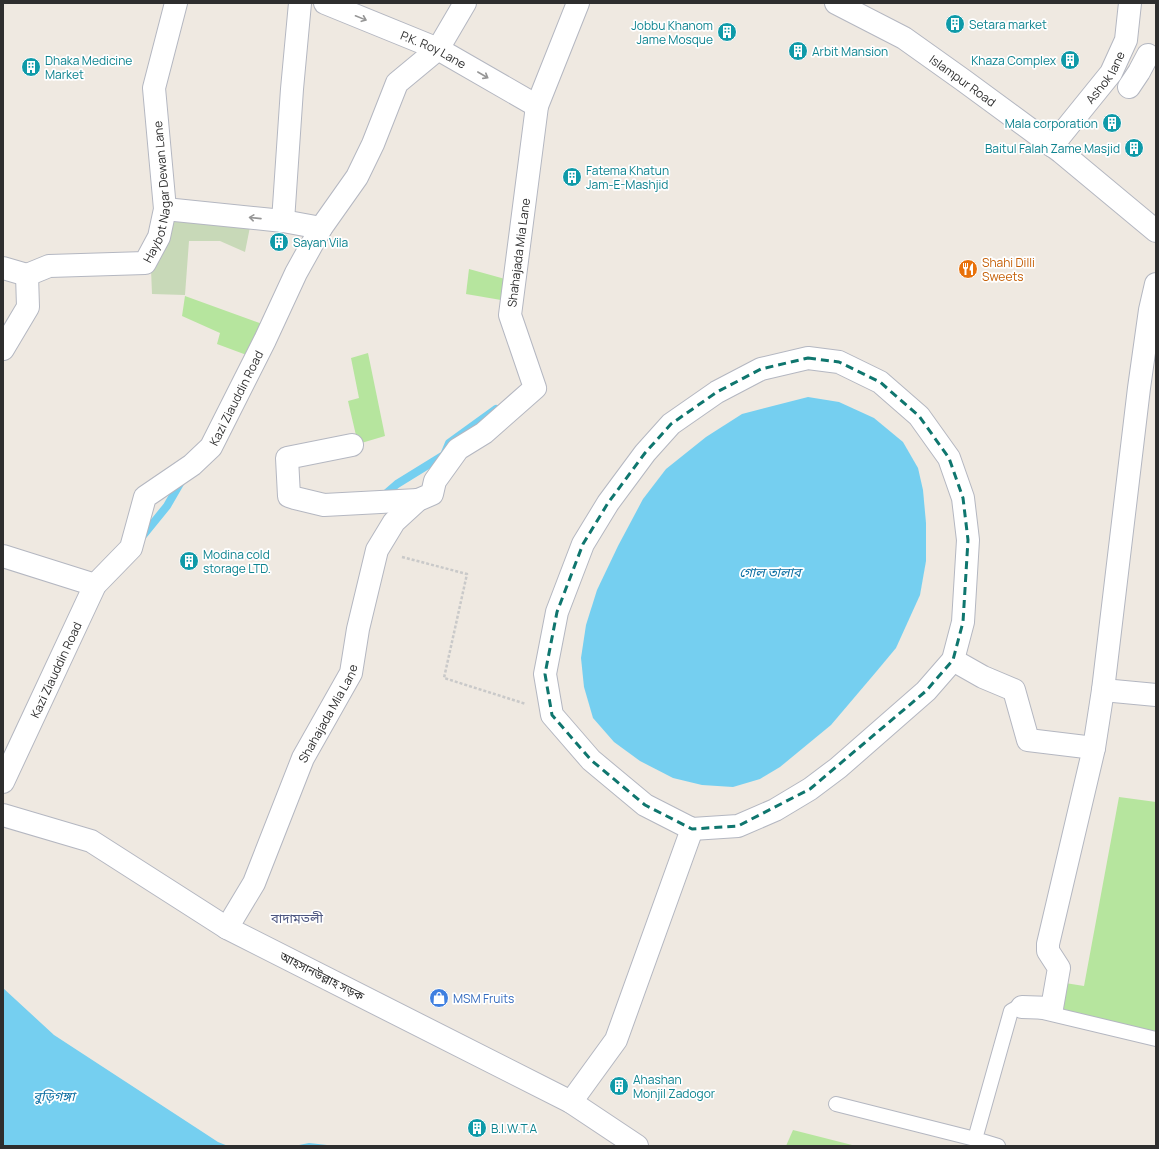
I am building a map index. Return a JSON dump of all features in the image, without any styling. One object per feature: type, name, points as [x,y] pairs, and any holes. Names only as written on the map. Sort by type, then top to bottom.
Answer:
[{"type":"street","name":"Haybot Nagar Dewan Lane","points":[[27,275],[49,266],[145,263],[158,237],[165,208],[154,88],[176,3]]},
{"type":"street","points":[[283,221],[292,89],[300,3]]},
{"type":"street","name":"P.K. Roy Lane","points":[[325,3],[438,49],[537,106]]},
{"type":"street","name":"Kazi Ziauddin Road","points":[[3,782],[96,585],[131,548],[145,496],[192,465],[211,447],[265,340],[296,274],[321,228],[357,177],[373,144],[397,83],[438,49],[465,3]]},
{"type":"street","name":"Shahajada Mia Lane","points":[[227,928],[254,883],[303,758],[351,673],[358,629],[377,550],[394,522],[418,500],[432,494],[435,481],[458,449],[484,433],[535,388],[510,314],[537,106],[578,3]]},
{"type":"street","name":"Islampur Road","points":[[836,3],[904,38],[1052,146],[1156,231]]},
{"type":"street","name":"Ashok lane","points":[[1052,146],[1106,82],[1111,73],[1126,40],[1130,3]]},
{"type":"street","name":"Ashok lane","points":[[1124,43],[1152,57],[1129,87]]},
{"type":"street","points":[[165,208],[283,221],[321,228]]},
{"type":"street","points":[[3,268],[27,275],[28,307],[3,349]]},
{"type":"street","points":[[1022,1007],[1052,1008],[1059,968],[1048,951],[1048,944],[1094,748],[1103,690],[1140,380],[1150,310],[1156,284]]},
{"type":"street","points":[[808,358],[839,362],[880,382],[920,416],[949,458],[963,498],[968,540],[963,622],[953,660],[926,691],[838,768],[810,789],[775,810],[738,826],[692,829],[645,805],[591,760],[552,715],[545,674],[557,612],[583,544],[608,503],[644,453],[671,424],[717,392],[761,369],[808,358]]},
{"type":"street","points":[[352,445],[287,458],[290,496],[324,505],[418,500]]},
{"type":"street","points":[[3,556],[96,585]]},
{"type":"street","points":[[953,660],[983,677],[1014,690],[1028,740],[1094,748]]},
{"type":"street","points":[[1103,690],[1156,695]]},
{"type":"street","name":"আহসানউল্লাহ সড়ক","points":[[3,815],[91,841],[227,928],[571,1102],[637,1146]]},
{"type":"street","points":[[571,1102],[616,1040],[692,829]]},
{"type":"lane","points":[[975,1139],[1011,1011],[1018,1007],[1156,1038]]},
{"type":"lane","points":[[836,1104],[998,1146]]},
{"type":"path","points":[[377,550],[467,574],[444,678],[542,709],[552,715]]},
{"type":"highlighted area","points":[[808,358],[839,362],[880,382],[919,416],[949,458],[963,498],[968,540],[963,622],[953,660],[926,691],[810,789],[738,826],[692,829],[645,805],[591,760],[552,715],[545,674],[557,612],[583,544],[608,503],[645,453],[671,424],[717,392],[761,369]]},
{"type":"green space","points":[[170,213],[251,222],[245,252],[220,241],[189,241],[185,295],[152,294],[151,269]]},
{"type":"green space","points":[[469,269],[505,279],[501,300],[466,294]]},
{"type":"green space","points":[[185,296],[268,326],[252,357],[217,344],[220,333],[182,316]]},
{"type":"green space","points":[[368,353],[385,436],[358,444],[348,401],[359,398],[351,358]]},
{"type":"green space","points":[[1119,797],[1156,802],[1156,1046],[1052,1020],[1059,982],[1084,986]]},
{"type":"green space","points":[[793,1130],[856,1146],[786,1146]]},
{"type":"water","name":"গোল তালাব","points":[[808,397],[839,402],[874,418],[903,442],[918,468],[923,490],[926,523],[926,561],[920,595],[896,648],[831,725],[780,767],[760,779],[733,787],[702,785],[673,778],[640,761],[614,742],[593,718],[584,687],[581,658],[586,625],[597,590],[643,499],[666,469],[706,437],[742,414]]},
{"type":"water","name":"বুড়িগঙ্গা","points":[[3,988],[54,1035],[218,1142],[228,1146],[3,1146]]},
{"type":"water","points":[[309,1143],[336,1146],[294,1146]]},
{"type":"waterway","points":[[382,497],[397,484],[444,455],[449,443],[496,409]]},
{"type":"waterway","points":[[141,538],[167,506],[182,480]]},
{"type":"place","name":"Setara market","points":[[955,24]]},
{"type":"place","name":"Jobbu Khanom Jame Mosque","points":[[727,32]]},
{"type":"place","name":"Arbit Mansion","points":[[798,51]]},
{"type":"place","name":"Khaza Complex","points":[[1070,60]]},
{"type":"place","name":"Dhaka Medicine Market","points":[[31,67]]},
{"type":"place","name":"Mala corporation","points":[[1112,123]]},
{"type":"place","name":"Baitul Falah Zame Masjid","points":[[1134,148]]},
{"type":"place","name":"Fatema Khatun Jam-E-Mashjid","points":[[572,177]]},
{"type":"place","name":"Sayan Vila","points":[[279,242]]},
{"type":"place","name":"Shahi Dilli Sweets","points":[[968,269]]},
{"type":"place","name":"Modina cold storage LTD.","points":[[189,561]]},
{"type":"place","name":"MSM Fruits","points":[[439,998]]},
{"type":"place","name":"Ahashan Monjil Zadogor","points":[[619,1086]]},
{"type":"place","name":"B.I.W.T.A","points":[[477,1128]]},
{"type":"district","name":"বাদামতলী","points":[[297,918]]}]
